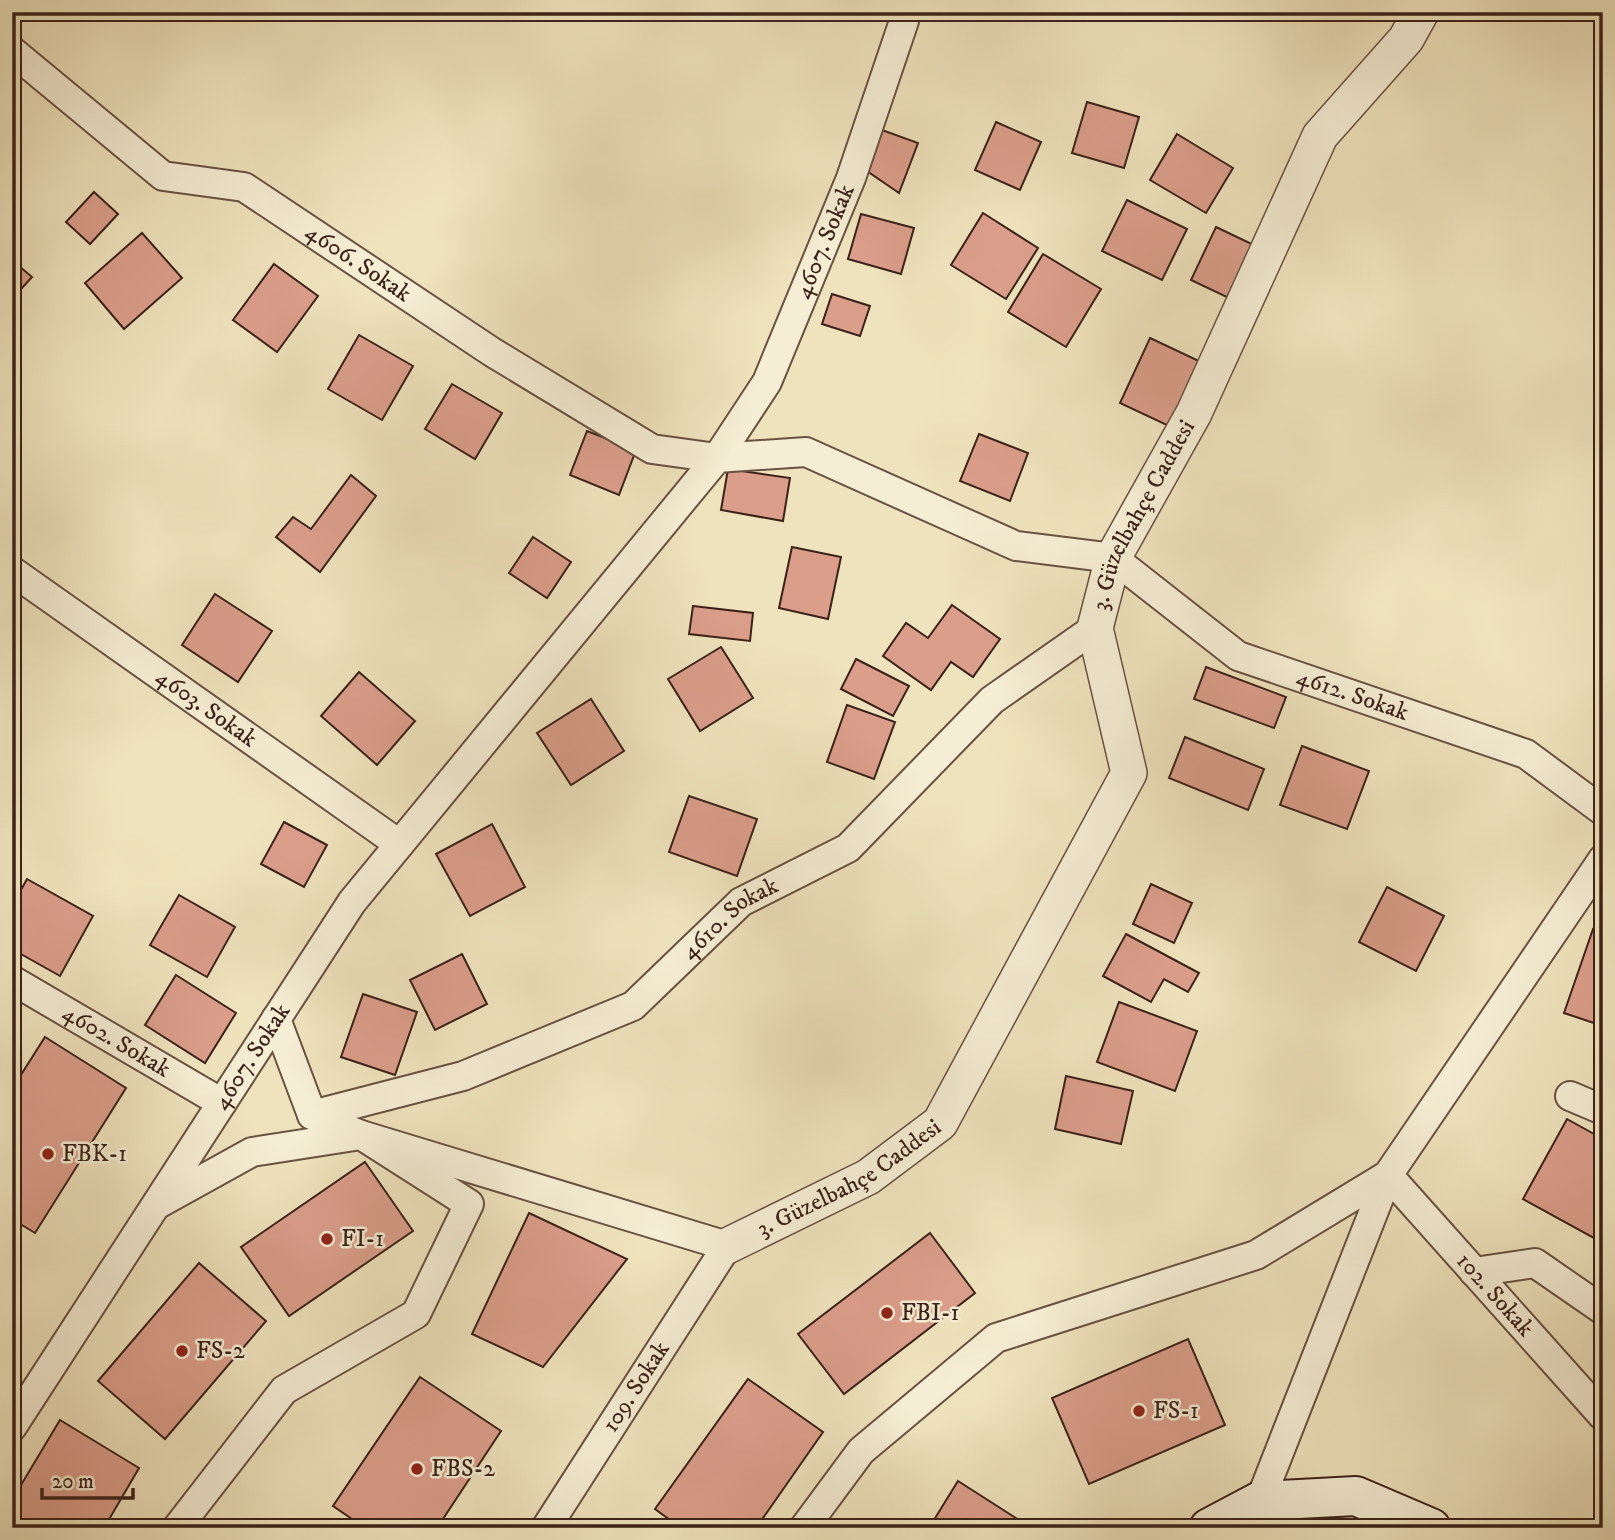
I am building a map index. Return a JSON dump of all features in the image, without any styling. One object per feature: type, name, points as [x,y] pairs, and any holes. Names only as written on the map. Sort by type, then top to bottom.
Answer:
[{"type":"main road","points":[[1209,1528],[1260,1501],[1356,1496],[1431,1528]]},
{"type":"street","name":"4607. Sokak","points":[[12,1427],[352,902],[717,458],[767,382],[851,178],[904,21],[904,12]]},
{"type":"street","name":"3. Güzelbahçe Caddesi","points":[[727,1246],[868,1177],[940,1123],[1129,773],[1095,628],[1113,558],[1194,413],[1320,136],[1406,39],[1422,12]]},
{"type":"street","name":"4606. Sokak","points":[[12,51],[163,176],[244,187],[492,352],[652,449],[717,458],[806,452],[1016,545],[1113,558]]},
{"type":"street","name":"4612. Sokak","points":[[1113,558],[1238,656],[1525,754],[1603,811]]},
{"type":"street","name":"4603. Sokak","points":[[12,571],[399,844]]},
{"type":"street","name":"4610. Sokak","points":[[312,1115],[463,1076],[633,1006],[741,902],[848,848],[992,700],[1095,628]]},
{"type":"street","points":[[1260,1501],[1388,1175],[1603,859]]},
{"type":"street","name":"4602. Sokak","points":[[12,980],[222,1103]]},
{"type":"street","points":[[276,1019],[312,1115],[361,1135],[727,1246]]},
{"type":"street","points":[[1570,1096],[1603,1110]]},
{"type":"street","points":[[156,1205],[253,1152],[361,1135],[469,1204],[416,1314],[284,1390],[177,1528]]},
{"type":"street","points":[[804,1528],[861,1451],[996,1338],[1256,1255],[1388,1175]]},
{"type":"street","name":"102. Sokak","points":[[1388,1175],[1603,1416]]},
{"type":"street","name":"109. Sokak","points":[[546,1528],[727,1246]]},
{"type":"street","points":[[1474,1272],[1535,1263],[1603,1310]]},
{"type":"building","points":[[1087,102],[1139,117],[1124,168],[1072,153]]},
{"type":"building","points":[[996,122],[1041,142],[1020,190],[975,170]]},
{"type":"building","points":[[882,130],[918,143],[899,193],[867,171]]},
{"type":"building","points":[[1177,134],[1233,168],[1206,213],[1150,180]]},
{"type":"building","points":[[94,192],[118,214],[90,244],[66,222]]},
{"type":"building","points":[[1127,200],[1187,229],[1162,280],[1102,251]]},
{"type":"building","points":[[983,213],[1038,248],[1006,299],[951,265]]},
{"type":"building","points":[[861,214],[914,228],[901,274],[848,259]]},
{"type":"building","points":[[1216,227],[1258,247],[1233,300],[1191,280]]},
{"type":"building","points":[[142,233],[182,278],[124,329],[85,283]]},
{"type":"building","points":[[1043,254],[1101,289],[1066,347],[1008,312]]},
{"type":"building","points":[[12,260],[32,277],[12,299]]},
{"type":"building","points":[[274,264],[318,296],[277,352],[233,320]]},
{"type":"building","points":[[832,294],[870,306],[860,336],[822,324]]},
{"type":"building","points":[[359,335],[413,366],[382,420],[328,389]]},
{"type":"building","points":[[1150,338],[1201,362],[1171,427],[1120,403]]},
{"type":"building","points":[[452,384],[502,413],[475,459],[425,429]]},
{"type":"building","points":[[587,431],[636,450],[619,495],[570,475]]},
{"type":"building","points":[[979,434],[1028,453],[1010,501],[960,481]]},
{"type":"building","points":[[728,469],[790,478],[783,521],[721,510]]},
{"type":"building","points":[[351,475],[376,496],[320,572],[276,537],[293,517],[311,529]]},
{"type":"building","points":[[533,537],[571,562],[547,598],[509,573]]},
{"type":"building","points":[[792,547],[841,557],[828,619],[779,608]]},
{"type":"building","points":[[215,594],[272,631],[238,682],[182,645]]},
{"type":"building","points":[[952,605],[1000,639],[973,677],[951,662],[931,690],[883,656],[906,623],[928,638]]},
{"type":"building","points":[[693,606],[753,613],[750,641],[689,634]]},
{"type":"building","points":[[721,647],[753,698],[700,731],[668,679]]},
{"type":"building","points":[[856,659],[909,686],[893,716],[841,689]]},
{"type":"building","points":[[1206,667],[1286,697],[1274,728],[1194,699]]},
{"type":"building","points":[[359,672],[415,721],[377,765],[321,716]]},
{"type":"building","points":[[591,699],[624,751],[571,785],[537,733]]},
{"type":"building","points":[[847,705],[895,722],[874,779],[827,762]]},
{"type":"building","points":[[1185,737],[1264,769],[1248,810],[1169,778]]},
{"type":"building","points":[[1302,746],[1369,771],[1347,829],[1280,805]]},
{"type":"building","points":[[689,796],[757,819],[737,876],[669,852]]},
{"type":"building","points":[[284,822],[327,845],[304,887],[261,864]]},
{"type":"building","points":[[492,824],[525,887],[470,916],[436,854]]},
{"type":"building","points":[[27,879],[93,916],[60,976],[12,949],[12,906]]},
{"type":"building","points":[[1151,884],[1192,903],[1174,943],[1133,924]]},
{"type":"building","points":[[1387,887],[1444,916],[1416,971],[1359,942]]},
{"type":"building","points":[[179,895],[235,927],[207,977],[150,945]]},
{"type":"building","points":[[1593,929],[1603,933],[1603,1026],[1564,1013]]},
{"type":"building","points":[[1126,934],[1199,973],[1188,992],[1164,979],[1151,1002],[1103,976]]},
{"type":"building","points":[[462,954],[487,1004],[435,1030],[410,980]]},
{"type":"building","points":[[176,975],[236,1013],[205,1063],[145,1025]]},
{"type":"building","points":[[363,994],[417,1012],[395,1075],[341,1057]]},
{"type":"building","points":[[1119,1002],[1197,1031],[1175,1091],[1097,1062]]},
{"type":"building","name":"FBK-1","points":[[45,1037],[126,1088],[35,1233],[12,1219],[12,1089]]},
{"type":"building","points":[[1066,1076],[1133,1091],[1121,1144],[1055,1129]]},
{"type":"building","points":[[1567,1119],[1603,1139],[1603,1243],[1523,1199]]},
{"type":"building","name":"FI-1","points":[[365,1162],[413,1231],[289,1316],[241,1247]]},
{"type":"building","points":[[529,1213],[627,1259],[543,1367],[472,1334]]},
{"type":"building","name":"FBI-1","points":[[930,1233],[975,1293],[844,1394],[798,1334]]},
{"type":"building","name":"FS-2","points":[[199,1263],[266,1321],[165,1439],[98,1381]]},
{"type":"building","name":"FS-1","points":[[1188,1339],[1225,1425],[1089,1484],[1052,1398]]},
{"type":"building","name":"FBS-2","points":[[420,1377],[501,1431],[437,1528],[365,1528],[333,1506]]},
{"type":"building","points":[[748,1379],[823,1432],[756,1528],[681,1528],[655,1509]]},
{"type":"building","points":[[60,1420],[139,1468],[104,1528],[12,1528],[12,1500]]},
{"type":"building","points":[[958,1481],[1030,1527],[929,1528]]},
{"type":"place","name":"FBK-1","points":[[48,1154]]},
{"type":"place","name":"FI-1","points":[[327,1239]]},
{"type":"place","name":"FBI-1","points":[[887,1313]]},
{"type":"place","name":"FS-2","points":[[182,1351]]},
{"type":"place","name":"FS-1","points":[[1139,1411]]},
{"type":"place","name":"FBS-2","points":[[417,1469]]}]
